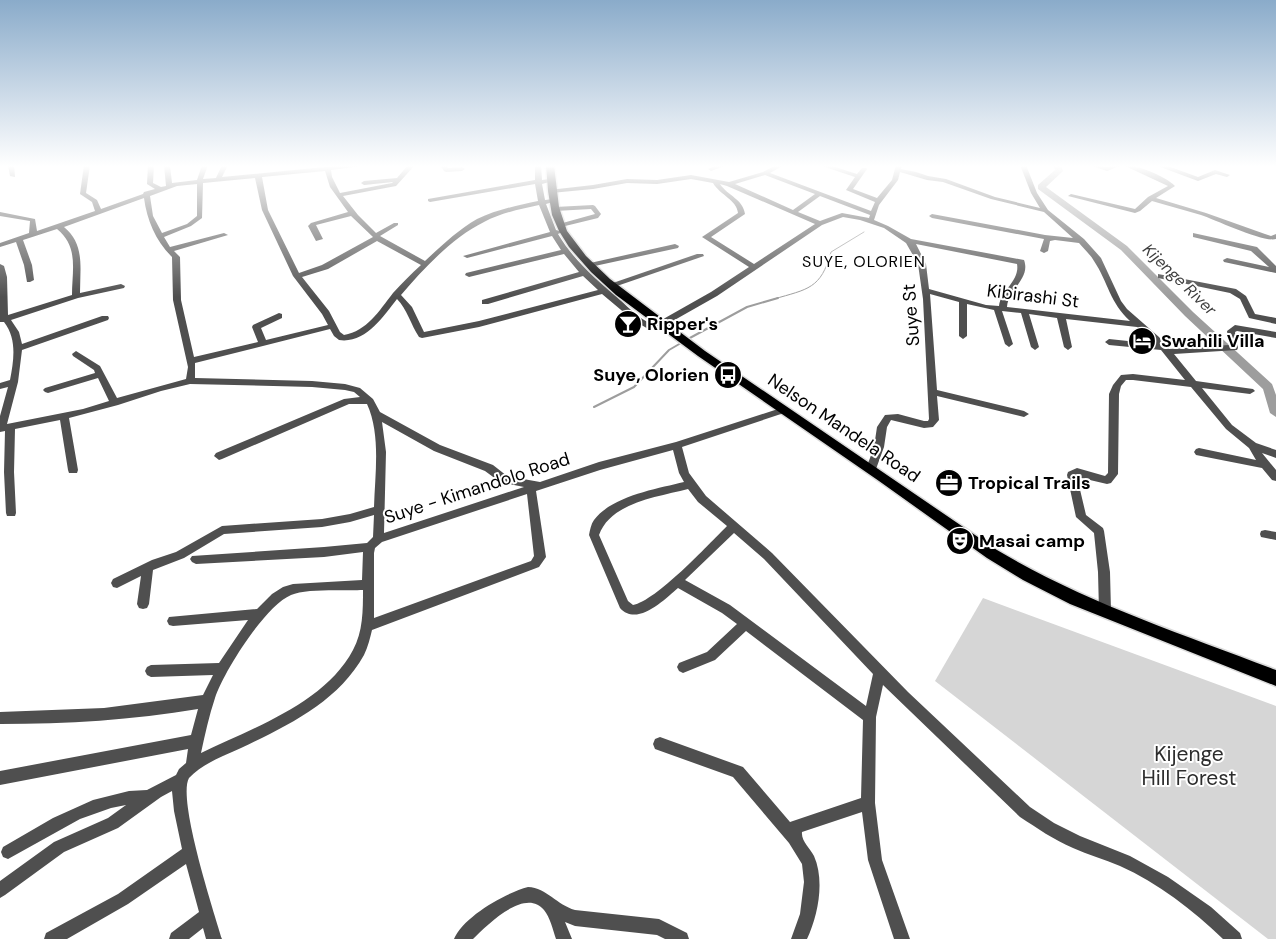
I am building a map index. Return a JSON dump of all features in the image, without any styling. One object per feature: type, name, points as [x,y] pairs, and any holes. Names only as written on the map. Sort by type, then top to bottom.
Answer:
[{"type":"main road","name":"Nelson Mandela Road","points":[[555,209],[559,230],[590,265],[607,288],[1006,563],[1074,599],[1276,678]]},
{"type":"street","points":[[0,245],[107,209]]},
{"type":"street","points":[[148,209],[164,245],[176,257],[177,300],[191,361],[193,375],[190,380]]},
{"type":"street","points":[[160,236],[189,225],[200,218],[202,209]]},
{"type":"street","points":[[265,209],[297,276],[326,313],[334,326],[336,334],[342,338],[363,331],[381,316],[396,295],[426,265],[477,222],[522,209]]},
{"type":"street","points":[[349,209],[377,237],[426,265]]},
{"type":"street","points":[[546,209],[559,230],[565,251],[583,274],[607,288]]},
{"type":"street","points":[[467,256],[559,230],[596,217],[598,214],[594,209]]},
{"type":"street","points":[[742,209],[742,214],[706,237],[754,267]]},
{"type":"street","points":[[787,209],[820,224]]},
{"type":"street","points":[[794,212],[798,209]]},
{"type":"street","points":[[852,209],[873,218],[876,209]]},
{"type":"street","points":[[1034,209],[1046,211],[1081,241],[1098,260],[1120,306],[1166,350],[1222,419],[1252,445],[1265,465],[1276,477]]},
{"type":"street","points":[[1126,209],[1135,211],[1138,209]]},
{"type":"street","points":[[1187,209],[1263,236],[1272,238],[1276,236]]},
{"type":"street","points":[[319,238],[312,225],[352,213]]},
{"type":"street","points":[[1,214],[33,220],[32,235]]},
{"type":"street","name":"Suye St","points":[[661,324],[714,294],[820,224],[842,215],[873,218],[909,241],[922,264],[926,290],[934,420],[932,424],[924,425],[899,417],[888,417],[882,427],[879,447],[870,469]]},
{"type":"street","points":[[932,216],[1054,238],[1081,241]]},
{"type":"street","points":[[297,276],[325,267],[396,224]]},
{"type":"street","points":[[58,226],[72,237],[76,248],[76,296]]},
{"type":"street","points":[[170,250],[224,235]]},
{"type":"street","points":[[1196,235],[1254,249],[1276,270]]},
{"type":"street","points":[[1044,251],[1047,240],[1054,238]]},
{"type":"street","points":[[19,239],[28,266],[30,280]]},
{"type":"street","points":[[909,241],[1021,262],[1022,268],[1015,286],[1000,308],[1009,344]]},
{"type":"street","points":[[590,265],[675,246]]},
{"type":"street","points":[[469,275],[565,251]]},
{"type":"street","points":[[396,295],[404,299],[414,323],[422,334],[479,324],[607,288],[700,256]]},
{"type":"street","points":[[1227,260],[1276,270]]},
{"type":"street","points":[[0,266],[3,275],[3,320],[16,333],[18,348],[4,428],[11,513]]},
{"type":"street","points":[[485,302],[583,274]]},
{"type":"street","points":[[1161,276],[1234,291],[1243,298],[1252,316],[1276,321]]},
{"type":"street","points":[[3,320],[76,296],[121,286]]},
{"type":"street","name":"Kibirashi St","points":[[926,290],[963,301],[1000,308],[1137,324]]},
{"type":"street","points":[[963,301],[963,336]]},
{"type":"street","points":[[1024,311],[1035,347]]},
{"type":"street","points":[[263,344],[256,327],[279,316]]},
{"type":"street","points":[[1061,316],[1068,347]]},
{"type":"street","points":[[18,348],[104,318]]},
{"type":"street","points":[[191,361],[334,326]]},
{"type":"street","points":[[1109,342],[1166,350],[1234,348],[1231,331],[1235,328],[1276,335]]},
{"type":"street","points":[[76,354],[94,365],[101,374],[115,403]]},
{"type":"street","points":[[48,390],[101,374]]},
{"type":"street","points":[[1105,612],[1104,572],[1099,531],[1081,517],[1072,475],[1077,472],[1108,480],[1113,474],[1114,394],[1117,385],[1124,377],[1133,377],[1250,391]]},
{"type":"street","points":[[4,428],[64,417],[190,380],[345,387],[357,390],[370,401],[376,414],[381,452],[378,539]]},
{"type":"street","points":[[0,386],[13,382]]},
{"type":"street","points":[[932,392],[1024,414]]},
{"type":"street","points":[[220,456],[261,440],[347,401],[370,401]]},
{"type":"street","name":"Suye - Kimandolo Road","points":[[368,547],[378,539],[600,466],[677,445],[784,410]]},
{"type":"street","points":[[367,626],[535,564],[540,557],[536,487],[504,479],[489,468],[437,448],[376,414]]},
{"type":"street","points":[[64,417],[73,470]]},
{"type":"street","points":[[677,445],[684,473],[702,499],[768,556],[880,672],[1025,812],[1049,828],[1076,842],[1125,861],[1163,882],[1206,912],[1234,939]]},
{"type":"street","points":[[1252,445],[1276,454]]},
{"type":"street","points":[[1199,452],[1265,465]]},
{"type":"street","points":[[690,484],[615,507],[606,514],[595,530],[594,535],[620,599],[629,609],[639,609],[665,592],[734,526]]},
{"type":"street","points":[[117,582],[148,567],[180,555],[214,534],[228,528],[322,523],[378,510]]},
{"type":"street","points":[[0,890],[59,847],[112,823],[148,797],[180,780],[192,766],[320,698],[342,677],[357,658],[367,626],[368,547],[324,552],[196,559]]},
{"type":"street","points":[[143,604],[148,567]]},
{"type":"street","points":[[676,581],[709,598],[870,717]]},
{"type":"street","points":[[192,766],[208,701],[223,669],[260,614],[272,601],[287,590],[367,585]]},
{"type":"street","points":[[173,621],[260,614]]},
{"type":"street","points":[[683,667],[711,656],[746,624]]},
{"type":"street","points":[[151,671],[223,669]]},
{"type":"street","points":[[880,672],[870,717],[868,803],[875,860],[902,939]]},
{"type":"street","points":[[0,718],[110,712],[208,701]]},
{"type":"street","points":[[0,778],[197,741]]},
{"type":"street","points":[[660,744],[738,772],[794,838],[806,856],[812,877],[805,928],[799,939]]},
{"type":"street","points":[[180,780],[179,798],[190,852],[214,939]]},
{"type":"street","points":[[8,852],[47,828],[106,802],[130,796],[148,797]]},
{"type":"street","points":[[794,838],[795,827],[801,823],[868,803]]},
{"type":"street","points":[[52,939],[123,899],[190,852]]},
{"type":"street","points":[[462,939],[494,910],[525,894],[538,895],[563,915],[659,927],[681,939]]},
{"type":"street","points":[[550,906],[564,939]]},
{"type":"street","points":[[177,939],[208,914]]},
{"type":"green space","name":"Kijenge Hill Forest","points":[[983,598],[1276,706],[1276,939],[1268,939],[935,681]]},
{"type":"waterway","name":"Kijenge River","points":[[1071,209],[1124,248],[1189,314],[1268,387],[1276,413]]},
{"type":"waterway","points":[[774,299],[796,293],[811,286],[823,274],[831,252],[864,232]]},
{"type":"waterway","points":[[688,339],[747,307],[778,298]]},
{"type":"waterway","points":[[594,407],[634,387],[669,350],[681,343]]},
{"type":"place","name":"Ripper's","points":[[628,324]]},
{"type":"place","name":"Swahili Villa","points":[[1142,341]]},
{"type":"place","name":"Suye, Olorien","points":[[728,375]]},
{"type":"place","name":"Tropical Trails","points":[[949,483]]},
{"type":"place","name":"Masai camp","points":[[960,541]]},
{"type":"district","name":"SUYE, OLORIEN","points":[[864,261]]}]
